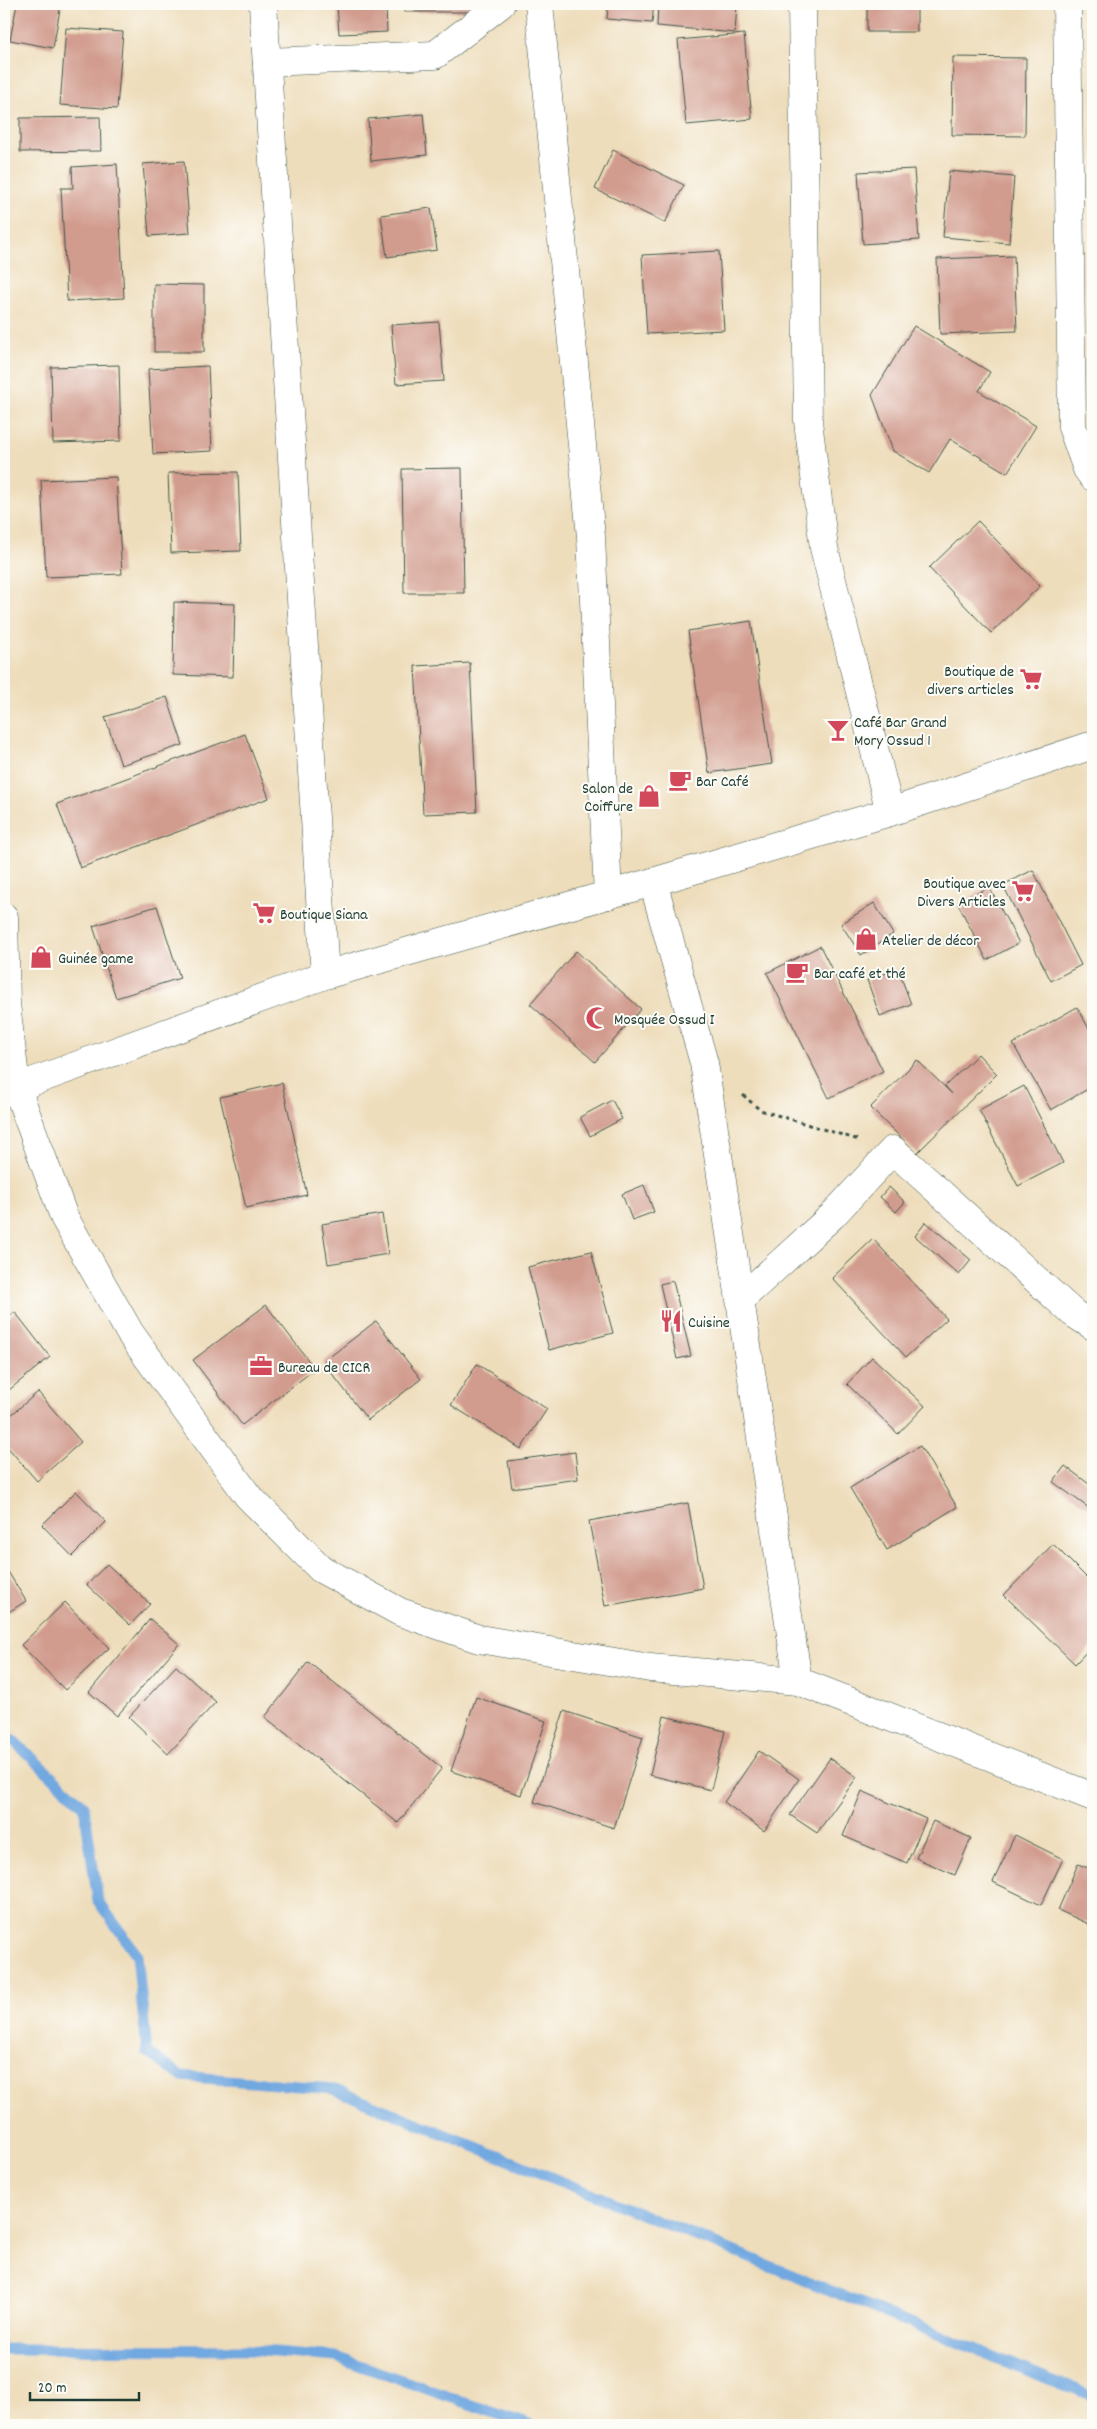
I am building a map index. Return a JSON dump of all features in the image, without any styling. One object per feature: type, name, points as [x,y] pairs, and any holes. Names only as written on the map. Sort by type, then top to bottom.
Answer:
[{"type":"street","points":[[263,4],[325,975]]},
{"type":"street","points":[[267,62],[435,56],[501,4]]},
{"type":"street","points":[[540,4],[591,537],[608,895]]},
{"type":"street","points":[[802,4],[808,422],[824,548],[890,812]]},
{"type":"street","points":[[1068,4],[1072,427],[1088,470],[1093,477]]},
{"type":"street","points":[[10,1089],[325,975],[608,895],[890,812],[1093,744]]},
{"type":"street","points":[[653,882],[704,1062],[742,1298],[798,1681]]},
{"type":"street","points":[[4,917],[10,1089],[64,1217],[130,1333],[248,1496],[321,1569],[400,1612],[479,1639],[650,1668],[798,1681],[1093,1797]]},
{"type":"street","points":[[742,1298],[832,1216],[893,1150],[1072,1313],[1093,1326]]},
{"type":"path","points":[[704,1062],[760,1110],[893,1150]]},
{"type":"building","points":[[17,4],[61,4],[53,48],[10,40]]},
{"type":"building","points":[[337,4],[386,4],[387,32],[339,34]]},
{"type":"building","points":[[405,4],[481,4],[482,12],[405,12]]},
{"type":"building","points":[[608,4],[654,4],[652,23],[607,19]]},
{"type":"building","points":[[658,4],[737,4],[735,33],[657,26]]},
{"type":"building","points":[[867,4],[917,4],[917,32],[867,32]]},
{"type":"building","points":[[66,28],[123,32],[117,109],[60,105]]},
{"type":"building","points":[[744,34],[752,119],[686,125],[678,40]]},
{"type":"building","points":[[953,57],[1026,58],[1025,136],[952,135]]},
{"type":"building","points":[[423,114],[427,155],[371,161],[368,119]]},
{"type":"building","points":[[100,117],[101,151],[20,152],[20,118]]},
{"type":"building","points":[[613,150],[684,185],[665,223],[595,189]]},
{"type":"building","points":[[184,161],[190,233],[149,236],[143,164]]},
{"type":"building","points":[[117,164],[124,298],[67,301],[61,188],[73,188],[72,167]]},
{"type":"building","points":[[914,169],[919,240],[863,244],[858,172]]},
{"type":"building","points":[[949,171],[1014,177],[1009,243],[943,237]]},
{"type":"building","points":[[431,208],[437,250],[387,257],[381,215]]},
{"type":"building","points":[[719,251],[724,330],[647,334],[642,255]]},
{"type":"building","points":[[1014,256],[1017,331],[940,334],[937,259]]},
{"type":"building","points":[[154,284],[204,285],[204,352],[154,352]]},
{"type":"building","points":[[439,322],[444,381],[396,384],[391,325]]},
{"type":"building","points":[[914,326],[990,372],[979,391],[1036,426],[1007,473],[950,439],[929,473],[893,451],[872,395]]},
{"type":"building","points":[[119,365],[121,441],[53,443],[51,367]]},
{"type":"building","points":[[208,366],[212,451],[153,454],[148,369]]},
{"type":"building","points":[[462,468],[464,593],[404,593],[402,469]]},
{"type":"building","points":[[238,472],[241,551],[171,553],[168,473]]},
{"type":"building","points":[[116,477],[122,574],[46,577],[41,480]]},
{"type":"building","points":[[978,521],[1040,586],[991,633],[929,568]]},
{"type":"building","points":[[174,602],[235,604],[233,677],[173,675]]},
{"type":"building","points":[[751,621],[772,764],[709,773],[688,631]]},
{"type":"building","points":[[470,663],[477,812],[423,814],[415,666]]},
{"type":"building","points":[[167,697],[183,745],[121,765],[105,717]]},
{"type":"building","points":[[245,734],[269,798],[80,868],[57,804]]},
{"type":"building","points":[[1033,870],[1081,965],[1051,981],[1003,885]]},
{"type":"building","points":[[989,887],[1019,943],[987,960],[958,904]]},
{"type":"building","points":[[874,903],[893,934],[861,955],[841,924]]},
{"type":"building","points":[[157,906],[180,978],[116,998],[93,926]]},
{"type":"building","points":[[820,946],[883,1071],[829,1098],[767,973]]},
{"type":"building","points":[[576,951],[641,1009],[595,1062],[530,1004]]},
{"type":"building","points":[[898,969],[911,1004],[880,1016],[867,980]]},
{"type":"building","points":[[1077,1007],[1093,1036],[1093,1086],[1051,1110],[1013,1044]]},
{"type":"building","points":[[978,1054],[997,1074],[917,1153],[870,1108],[917,1060],[952,1094],[945,1086]]},
{"type":"building","points":[[282,1083],[307,1195],[246,1208],[220,1097]]},
{"type":"building","points":[[1024,1086],[1063,1163],[1018,1186],[979,1110]]},
{"type":"building","points":[[612,1100],[622,1119],[590,1136],[580,1117]]},
{"type":"building","points":[[644,1185],[654,1212],[632,1220],[622,1194]]},
{"type":"building","points":[[889,1187],[905,1202],[896,1212],[880,1197]]},
{"type":"building","points":[[382,1214],[388,1254],[328,1264],[322,1224]]},
{"type":"building","points":[[926,1222],[971,1260],[959,1275],[915,1236]]},
{"type":"building","points":[[873,1239],[947,1319],[906,1357],[832,1278]]},
{"type":"building","points":[[591,1251],[613,1333],[549,1350],[528,1267]]},
{"type":"building","points":[[673,1281],[691,1356],[677,1359],[660,1284]]},
{"type":"building","points":[[266,1305],[315,1369],[242,1425],[193,1360]]},
{"type":"building","points":[[15,1312],[50,1357],[4,1394],[4,1321]]},
{"type":"building","points":[[376,1321],[421,1379],[368,1420],[323,1362]]},
{"type":"building","points":[[872,1357],[925,1406],[898,1434],[847,1384]]},
{"type":"building","points":[[477,1364],[547,1409],[521,1449],[451,1405]]},
{"type":"building","points":[[38,1392],[81,1442],[37,1481],[4,1443],[4,1421]]},
{"type":"building","points":[[920,1446],[957,1507],[887,1550],[850,1488]]},
{"type":"building","points":[[575,1452],[578,1479],[512,1488],[508,1461]]},
{"type":"building","points":[[1065,1466],[1093,1487],[1093,1511],[1053,1482]]},
{"type":"building","points":[[76,1491],[106,1522],[72,1556],[42,1525]]},
{"type":"building","points":[[688,1503],[703,1588],[605,1606],[589,1521]]},
{"type":"building","points":[[1053,1544],[1093,1584],[1093,1645],[1075,1664],[1004,1595]]},
{"type":"building","points":[[107,1564],[150,1604],[130,1625],[87,1585]]},
{"type":"building","points":[[7,1570],[26,1601],[4,1615],[4,1571]]},
{"type":"building","points":[[65,1602],[109,1648],[65,1690],[21,1645]]},
{"type":"building","points":[[150,1619],[179,1644],[117,1716],[89,1692]]},
{"type":"building","points":[[308,1662],[442,1768],[398,1823],[265,1717]]},
{"type":"building","points":[[176,1666],[216,1702],[168,1754],[129,1717]]},
{"type":"building","points":[[476,1697],[546,1721],[521,1795],[451,1771]]},
{"type":"building","points":[[564,1711],[643,1737],[614,1828],[534,1802]]},
{"type":"building","points":[[664,1716],[725,1731],[711,1790],[650,1775]]},
{"type":"building","points":[[759,1751],[799,1779],[764,1831],[724,1802]]},
{"type":"building","points":[[830,1758],[857,1777],[817,1833],[790,1815]]},
{"type":"building","points":[[862,1791],[926,1819],[907,1863],[843,1836]]},
{"type":"building","points":[[933,1821],[971,1838],[955,1875],[916,1858]]},
{"type":"building","points":[[1015,1835],[1063,1859],[1041,1905],[993,1882]]},
{"type":"building","points":[[1078,1864],[1093,1870],[1093,1926],[1058,1910]]},
{"type":"waterway","points":[[4,1732],[84,1806],[98,1901],[137,1955],[147,2052],[181,2076],[333,2089],[1093,2397]]},
{"type":"waterway","points":[[4,2349],[250,2350],[336,2357],[529,2425]]},
{"type":"place","name":"Boutique de divers articles","points":[[1031,679]]},
{"type":"place","name":"Café Bar Grand Mory Ossud 1","points":[[838,730]]},
{"type":"place","name":"Bar Café","points":[[680,780]]},
{"type":"place","name":"Salon de Coiffure","points":[[649,796]]},
{"type":"place","name":"Boutique avec Divers Articles","points":[[1023,891]]},
{"type":"place","name":"Boutique Siana","points":[[264,913]]},
{"type":"place","name":"Atelier de décor","points":[[866,939]]},
{"type":"place","name":"Guinée game","points":[[41,957]]},
{"type":"place","name":"Bar café et thé","points":[[797,972]]},
{"type":"place","name":"Mosquée Ossud I","points":[[597,1018]]},
{"type":"place","name":"Cuisine","points":[[671,1321]]},
{"type":"place","name":"Bureau de CICR","points":[[261,1366]]}]
